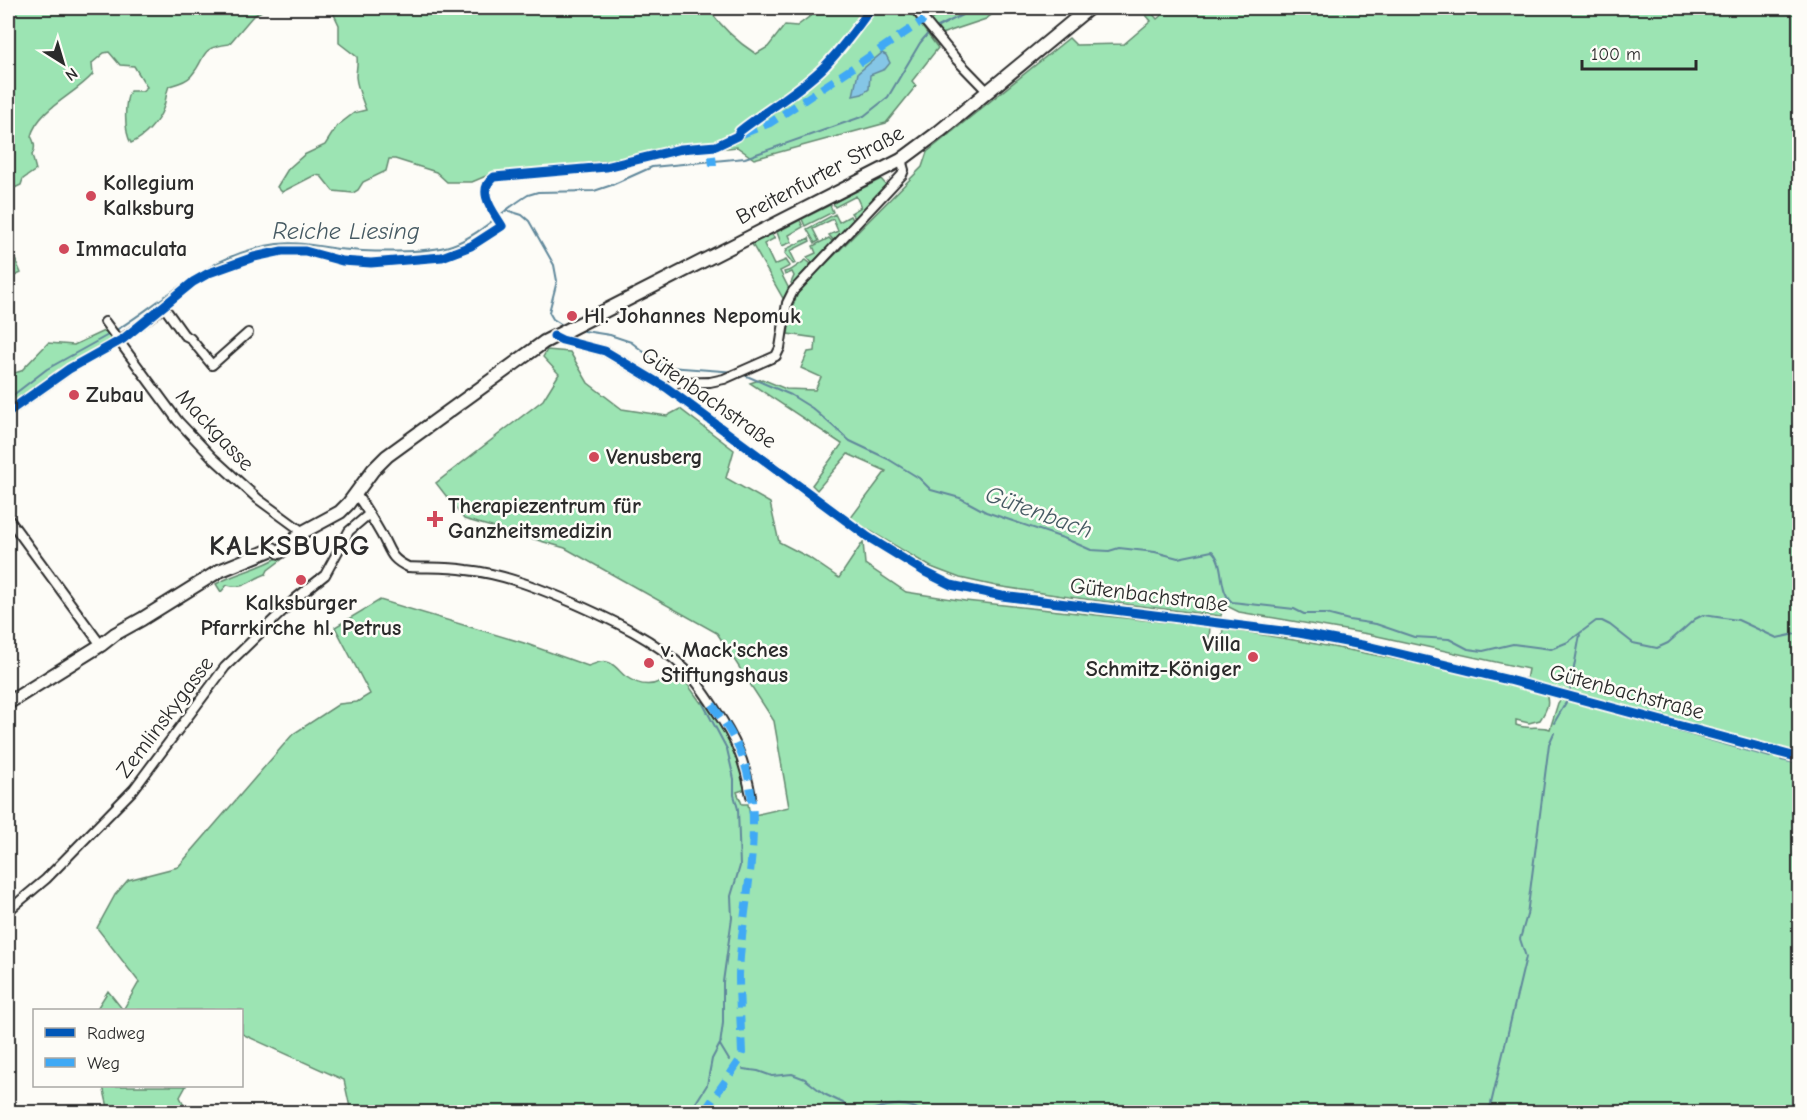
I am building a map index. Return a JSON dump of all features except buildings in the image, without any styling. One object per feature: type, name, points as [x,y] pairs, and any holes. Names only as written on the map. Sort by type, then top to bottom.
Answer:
[{"type":"main road","name":"Breitenfurter Straße","points":[[557,334],[901,160],[919,148],[1089,8]]},
{"type":"main road","points":[[8,703],[204,580],[255,564],[340,512],[387,456],[557,334]]},
{"type":"street","points":[[914,8],[938,39],[988,92]]},
{"type":"street","points":[[667,388],[674,383],[710,382],[730,377],[776,356],[780,348],[787,303],[793,291],[902,175],[904,170],[901,160]]},
{"type":"street","points":[[8,412],[164,307],[184,335],[190,338],[212,365],[248,333]]},
{"type":"street","name":"Mackgasse","points":[[108,325],[178,421],[213,458],[298,536]]},
{"type":"street","name":"Gütenbachstraße","points":[[557,334],[562,340],[605,351],[667,388],[868,537],[916,568],[951,585],[1014,597],[1320,637],[1429,659],[1566,694],[1800,759]]},
{"type":"street","points":[[355,493],[381,533],[388,551],[408,567],[468,570],[513,579],[619,623],[648,640],[686,670],[723,721],[743,759],[751,796]]},
{"type":"street","name":"Zemlinskygasse","points":[[8,911],[46,879],[134,789],[225,667],[300,595],[325,575],[349,531],[369,514]]},
{"type":"street","points":[[8,518],[101,645]]},
{"type":"green space","points":[[8,8],[266,8],[252,17],[229,44],[207,51],[189,78],[169,86],[158,119],[146,133],[131,143],[126,125],[128,96],[130,91],[142,91],[147,87],[134,66],[120,65],[109,52],[104,53],[92,63],[93,74],[49,110],[35,126],[31,136],[35,146],[32,155],[36,170],[23,179],[21,185],[8,191]]},
{"type":"green space","points":[[331,8],[708,8],[729,33],[756,54],[768,47],[785,25],[797,26],[821,8],[908,8],[938,48],[912,81],[916,86],[886,123],[754,159],[737,147],[493,173],[472,182],[447,182],[436,172],[389,159],[386,171],[363,182],[353,193],[333,191],[321,176],[315,175],[282,192],[277,187],[288,169],[304,155],[325,145],[337,126],[354,113],[366,110],[356,77],[357,57],[339,43],[339,25]]},
{"type":"green space","points":[[953,8],[1000,8],[986,19],[941,34],[930,20]]},
{"type":"green space","points":[[1140,8],[1148,8],[1157,19],[1170,8],[1799,8],[1799,1112],[351,1112],[344,1080],[243,1034],[243,1009],[124,1009],[139,982],[97,928],[115,895],[128,880],[178,867],[293,734],[339,704],[357,702],[370,694],[335,627],[380,600],[524,643],[588,666],[607,662],[637,683],[655,684],[670,673],[675,677],[678,676],[678,667],[684,673],[681,675],[701,703],[705,700],[736,748],[746,789],[737,792],[742,804],[748,804],[750,816],[789,807],[774,721],[717,633],[565,548],[464,519],[436,483],[543,400],[559,374],[543,357],[547,350],[570,352],[588,383],[622,409],[667,416],[680,409],[734,450],[726,478],[770,503],[779,542],[808,557],[839,578],[863,542],[865,564],[906,592],[965,601],[1210,627],[1209,639],[1222,640],[1223,629],[1425,665],[1545,692],[1548,703],[1540,720],[1529,723],[1516,720],[1516,725],[1550,729],[1558,703],[1567,691],[1526,680],[1528,669],[1368,634],[1239,612],[1223,604],[1221,616],[1069,597],[996,586],[960,578],[931,567],[850,519],[886,471],[848,454],[817,490],[812,485],[842,444],[750,383],[762,379],[786,389],[815,390],[821,377],[801,368],[808,352],[815,351],[816,338],[788,334],[792,307],[799,291],[922,167],[927,152],[1069,38],[1076,45],[1124,44],[1151,21]]},
{"type":"green space","points":[[881,179],[887,186],[856,219],[851,213],[861,207],[856,196],[835,207],[833,203]]},
{"type":"green space","points":[[830,205],[833,212],[805,226],[802,219]]},
{"type":"green space","points":[[835,214],[839,222],[850,216],[855,221],[834,241],[829,235],[838,231],[833,219],[813,229],[819,241],[815,243],[807,229]]},
{"type":"green space","points":[[800,220],[803,227],[789,235],[792,242],[782,246],[777,232]]},
{"type":"green space","points":[[771,234],[775,238],[764,244],[774,265],[786,260],[790,266],[780,271],[790,291],[784,300],[752,244]]},
{"type":"green space","points":[[809,238],[810,241],[790,251],[796,263],[793,264],[785,253],[786,249]]},
{"type":"green space","points":[[829,238],[833,242],[812,263],[807,257],[816,253],[813,246]]},
{"type":"green space","points":[[15,259],[21,273],[8,279],[8,263]]},
{"type":"green space","points":[[806,260],[811,264],[793,284],[791,283],[794,276],[792,272],[785,275],[784,272]]},
{"type":"green space","points":[[106,330],[112,340],[67,366],[8,407],[8,375],[21,371],[48,343],[74,345]]},
{"type":"green space","points":[[279,557],[281,560],[266,574],[247,584],[227,585],[221,592],[216,584],[264,565]]},
{"type":"green space","points":[[108,991],[122,1009],[97,1009]]},
{"type":"green space","points":[[103,1087],[185,1087],[180,1097],[188,1112],[109,1112]]},
{"type":"water","points":[[882,53],[886,55],[890,63],[885,69],[870,75],[869,89],[853,96],[858,73]]},
{"type":"waterway","name":"Reiche Liesing","points":[[115,331],[186,281],[223,260],[243,252],[283,243],[379,251],[440,248],[462,241],[482,229],[528,195],[538,192],[594,191],[652,167],[745,158],[864,116],[888,97],[920,43],[930,31],[976,8]]},
{"type":"waterway","name":"Gütenbach","points":[[506,210],[522,215],[529,221],[554,265],[557,281],[549,312],[553,319],[564,326]]},
{"type":"waterway","name":"Gütenbach","points":[[578,330],[610,335],[631,342],[658,363],[669,367],[736,372]]},
{"type":"waterway","name":"Reiche Liesing","points":[[8,399],[47,369],[110,334]]},
{"type":"waterway","name":"Gütenbach","points":[[742,374],[791,395],[812,408],[850,441],[888,459],[919,478],[931,490],[960,498],[986,512],[1066,539],[1091,550],[1109,551],[1119,548],[1155,552],[1178,558],[1212,551],[1219,563],[1227,597],[1232,602],[1294,609],[1304,614],[1326,614],[1376,624],[1414,637],[1449,639],[1468,649],[1483,651],[1513,644],[1551,649],[1568,642],[1596,621],[1610,625],[1633,643],[1657,648],[1668,643],[1695,619],[1703,615],[1738,620],[1777,638],[1800,633]]},
{"type":"waterway","points":[[1569,694],[1580,635]]},
{"type":"waterway","points":[[1554,723],[1568,699]]},
{"type":"waterway","points":[[1567,700],[1770,757]]},
{"type":"waterway","points":[[702,702],[727,749],[738,809],[740,866],[731,896],[732,918],[723,982],[723,1023],[720,1045],[729,1060]]},
{"type":"waterway","points":[[1489,1112],[1526,957],[1520,939],[1527,915],[1549,744],[1554,733]]},
{"type":"waterway","points":[[1781,760],[1800,764]]},
{"type":"waterway","points":[[690,1112],[707,1085],[712,1059],[721,1042]]},
{"type":"waterway","points":[[743,1069],[772,1076],[792,1074],[805,1079],[824,1094],[843,1103],[851,1112]]},
{"type":"waterway","points":[[866,1112],[887,1106],[902,1105],[922,1112]]},
{"type":"marked path","points":[[742,134],[770,123],[924,20]]},
{"type":"marked path","points":[[712,156],[713,166]]},
{"type":"marked path","points":[[704,1112],[740,1060],[742,1053],[739,975],[753,840],[750,787],[744,762],[733,737],[708,698]]},
{"type":"cycle path","points":[[8,412],[69,369],[123,339],[193,282],[209,273],[254,257],[282,251],[305,251],[342,261],[371,263],[442,257],[471,246],[502,226],[486,195],[486,189],[494,177],[606,167],[681,149],[716,146],[737,136],[740,131],[815,75],[843,45],[871,8]]},
{"type":"cycle path","points":[[554,336],[605,351],[667,388],[868,537],[951,585],[1002,596],[1299,633],[1362,645],[1509,680],[1800,758]]},
{"type":"place","name":"Kollegium Kalksburg","points":[[91,196]]},
{"type":"place","name":"Immaculata","points":[[64,249]]},
{"type":"place","name":"Hl. Johannes Nepomuk","points":[[572,316]]},
{"type":"place","name":"Zubau","points":[[74,395]]},
{"type":"place","name":"Venusberg","points":[[594,457]]},
{"type":"place","name":"Therapiezentrum für Ganzheitsmedizin","points":[[435,519]]},
{"type":"place","name":"Kalksburger Pfarrkirche hl. Petrus","points":[[301,580]]},
{"type":"place","name":"Villa Schmitz-Königer","points":[[1253,657]]},
{"type":"place","name":"v. Mack'sches Stiftungshaus","points":[[649,663]]},
{"type":"district","name":"KALKSBURG","points":[[290,546]]}]
